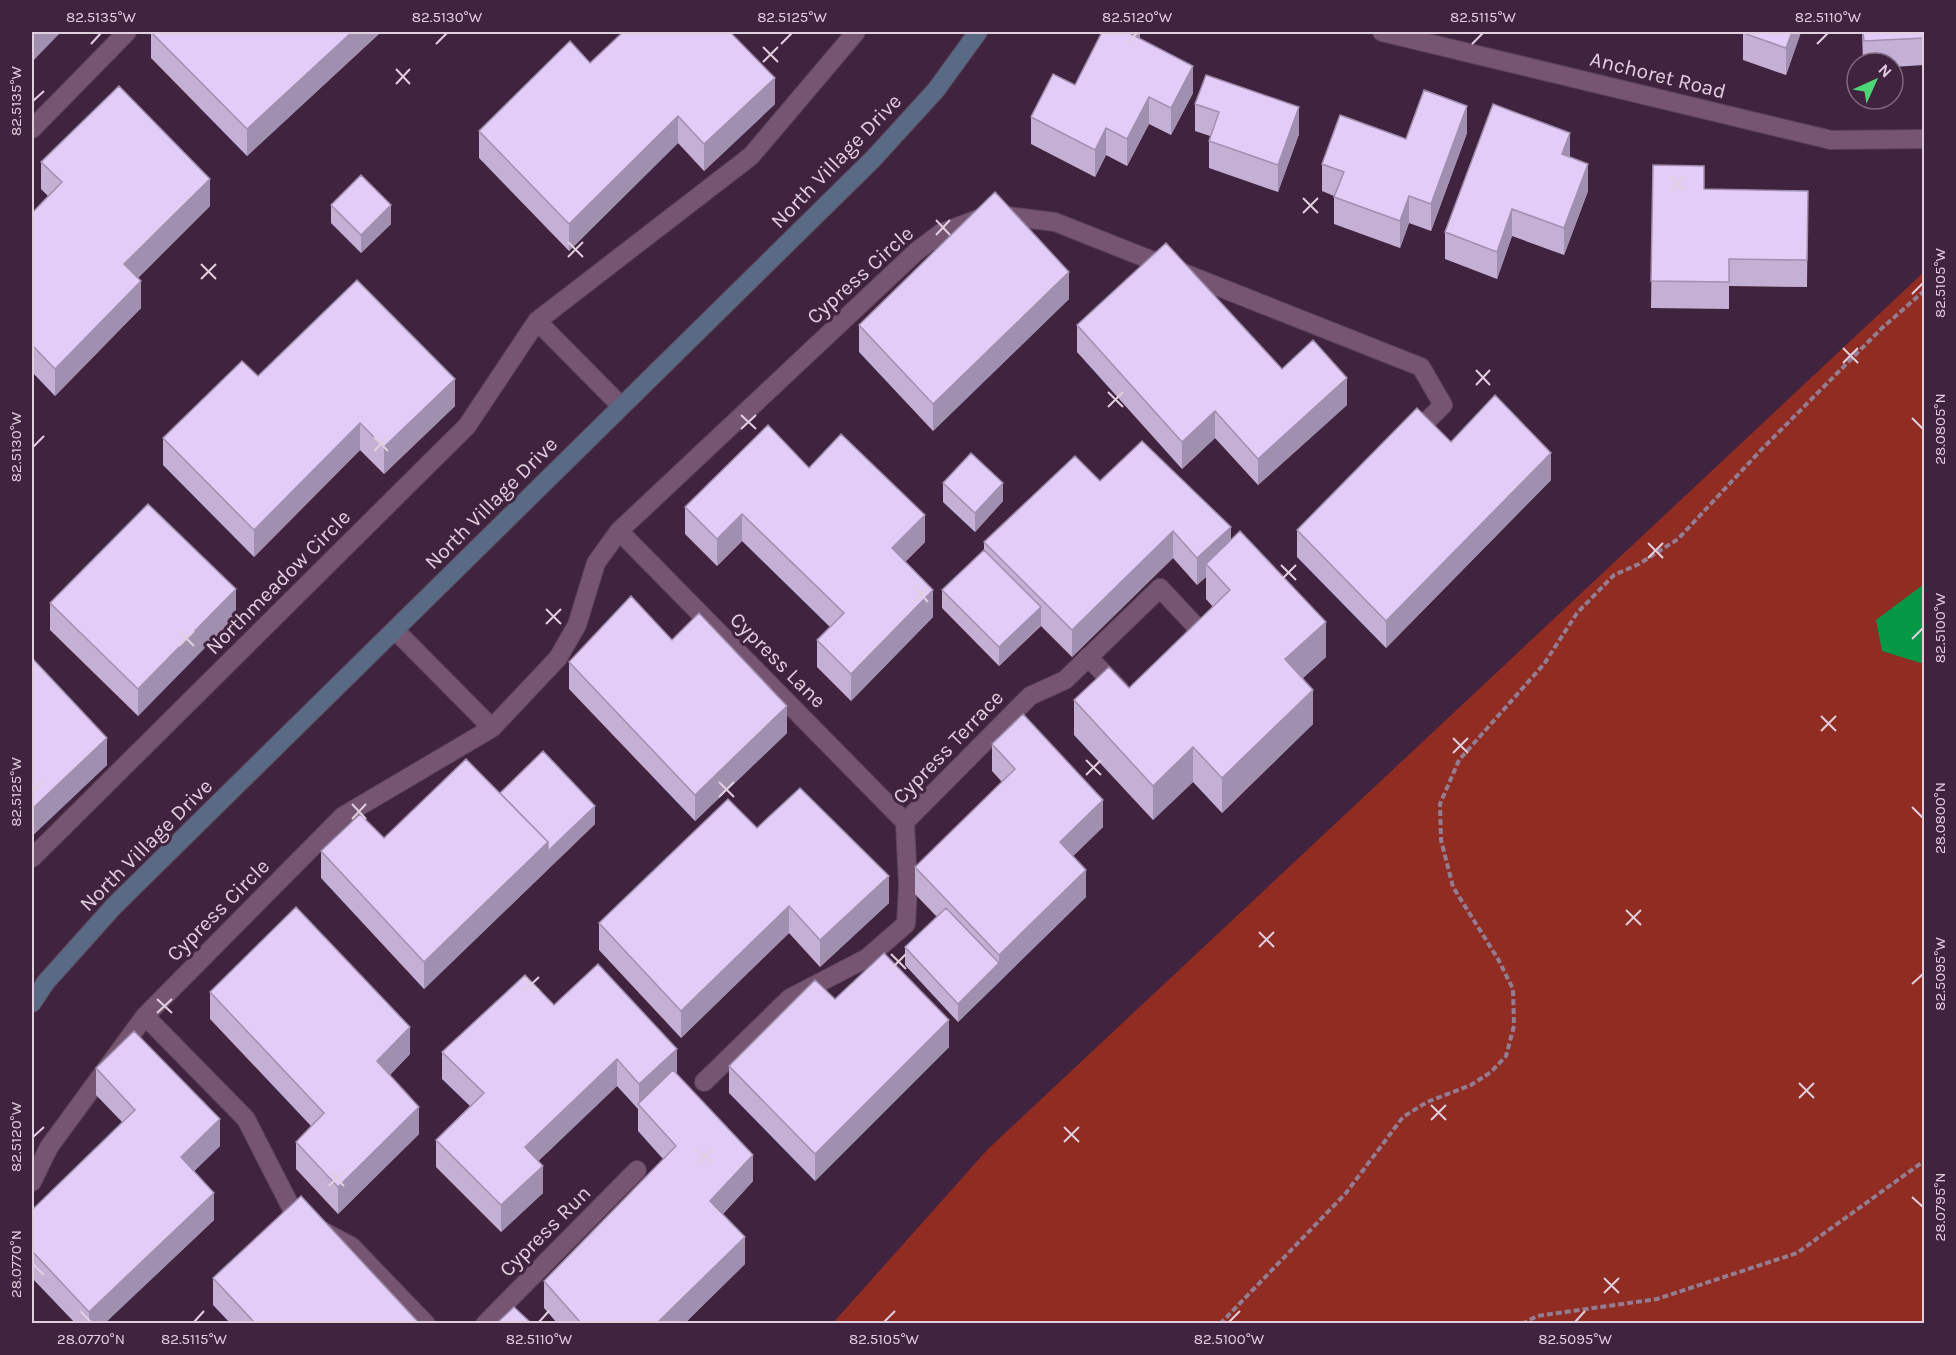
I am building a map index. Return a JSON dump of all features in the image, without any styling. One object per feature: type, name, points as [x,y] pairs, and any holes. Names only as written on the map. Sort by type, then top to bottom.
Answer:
[{"type":"street","points":[[32,129],[127,32]]},
{"type":"street","name":"Northmeadow Circle","points":[[32,858],[466,426],[537,321],[751,156],[856,32]]},
{"type":"street","name":"North Village Drive","points":[[32,1003],[46,982],[114,906],[873,159],[936,90],[978,32]]},
{"type":"street","name":"Anchoret Road","points":[[1382,32],[1831,140],[1924,139]]},
{"type":"street","name":"Cypress Circle","points":[[32,1182],[49,1147],[145,1016],[343,816],[492,728],[558,658],[577,626],[596,563],[619,531],[917,251],[941,233],[991,214],[1054,222],[1421,367],[1443,405],[1402,446]]},
{"type":"street","points":[[537,321],[621,406]]},
{"type":"street","name":"Cypress Lane","points":[[619,531],[905,822]]},
{"type":"street","name":"Cypress Terrace","points":[[704,1082],[789,998],[867,958],[906,924],[908,886],[905,822],[1030,696],[1065,680],[1160,588],[1203,634],[1179,657]]},
{"type":"street","points":[[395,630],[492,728]]},
{"type":"street","points":[[1088,657],[1132,702]]},
{"type":"street","points":[[145,1016],[246,1119],[296,1217],[351,1246],[426,1323]]},
{"type":"street","name":"Cypress Run","points":[[485,1323],[637,1170]]},
{"type":"path","points":[[1220,1323],[1346,1193],[1403,1117],[1427,1102],[1471,1085],[1491,1072],[1506,1056],[1514,1026],[1513,989],[1498,959],[1453,887],[1441,840],[1440,804],[1459,760],[1545,664],[1577,613],[1614,575],[1639,564],[1678,539],[1770,441],[1882,328],[1924,291]]},
{"type":"path","points":[[1522,1323],[1537,1316],[1657,1299],[1797,1253],[1924,1161]]},
{"type":"shaded area","points":[[1924,272],[1924,1323],[832,1324],[988,1149]]},
{"type":"shaded area","points":[[1924,584],[1924,664],[1882,651],[1876,620]]},
{"type":"building","points":[[151,32],[352,32],[247,129]]},
{"type":"building","points":[[623,32],[730,32],[775,78],[704,144],[678,116],[569,224],[479,131],[570,41],[590,63]]},
{"type":"building","points":[[1102,32],[1129,32],[1193,66],[1171,108],[1149,97],[1127,139],[1106,128],[1095,150],[1031,117],[1053,74],[1075,85]]},
{"type":"building","points":[[1744,32],[1792,32],[1786,48]]},
{"type":"building","points":[[1863,32],[1924,32],[1924,38],[1864,41]]},
{"type":"building","points":[[1206,75],[1299,107],[1278,165],[1209,141],[1219,112],[1195,104]]},
{"type":"building","points":[[119,86],[210,179],[124,264],[141,281],[55,369],[32,345],[32,213],[62,182],[41,162]]},
{"type":"building","points":[[1424,90],[1467,106],[1431,204],[1409,196],[1400,221],[1334,197],[1344,172],[1322,164],[1340,115],[1406,139]]},
{"type":"building","points":[[1493,104],[1570,133],[1562,154],[1588,164],[1564,228],[1512,209],[1497,252],[1445,232]]},
{"type":"building","points":[[1653,165],[1704,166],[1704,189],[1808,191],[1807,260],[1729,259],[1729,282],[1651,281]]},
{"type":"building","points":[[361,175],[391,205],[361,235],[331,205]]},
{"type":"building","points":[[995,192],[1069,272],[933,404],[859,325]]},
{"type":"building","points":[[1166,243],[1282,369],[1313,340],[1347,378],[1258,459],[1215,411],[1182,442],[1077,325]]},
{"type":"building","points":[[357,280],[455,379],[384,447],[360,423],[254,530],[163,438],[242,361],[258,376]]},
{"type":"building","points":[[1495,395],[1551,453],[1386,621],[1297,530],[1417,408],[1451,442]]},
{"type":"building","points":[[768,425],[809,468],[841,434],[925,515],[892,548],[933,590],[851,674],[817,640],[844,613],[742,514],[717,539],[685,507]]},
{"type":"building","points":[[1142,441],[1231,527],[1197,558],[1173,531],[1072,630],[984,542],[1075,456],[1100,481]]},
{"type":"building","points":[[971,453],[1003,483],[975,513],[943,483]]},
{"type":"building","points":[[148,504],[236,589],[138,689],[50,603]]},
{"type":"building","points":[[1240,531],[1326,622],[1285,659],[1313,690],[1222,778],[1193,747],[1153,786],[1074,700],[1109,667],[1129,688],[1230,590],[1206,564]]},
{"type":"building","points":[[984,550],[1041,607],[999,647],[942,590]]},
{"type":"building","points":[[631,596],[672,640],[699,613],[787,706],[695,795],[569,662]]},
{"type":"building","points":[[32,658],[107,738],[33,808],[32,806]]},
{"type":"building","points":[[1023,714],[1103,800],[1060,842],[1086,870],[999,955],[915,867],[1015,769],[992,744]]},
{"type":"building","points":[[543,751],[595,806],[548,851],[548,842],[500,793]]},
{"type":"building","points":[[466,759],[548,842],[424,962],[321,851],[360,814],[384,838]]},
{"type":"building","points":[[800,788],[889,876],[820,940],[789,906],[681,1011],[599,923],[728,799],[757,828]]},
{"type":"building","points":[[296,907],[410,1027],[377,1061],[419,1107],[338,1187],[296,1142],[324,1113],[210,992]]},
{"type":"building","points":[[946,908],[999,963],[958,1004],[905,947]]},
{"type":"building","points":[[884,953],[949,1020],[815,1154],[729,1066],[815,980],[835,999]]},
{"type":"building","points":[[598,964],[677,1049],[639,1084],[617,1059],[525,1147],[543,1166],[501,1205],[436,1140],[484,1093],[442,1052],[525,975],[554,1005]]},
{"type":"building","points":[[134,1031],[220,1119],[181,1157],[214,1193],[89,1312],[32,1251],[32,1210],[135,1110],[96,1068]]},
{"type":"building","points":[[673,1070],[753,1155],[710,1201],[745,1237],[657,1323],[581,1323],[544,1281],[676,1146],[638,1104]]},
{"type":"building","points":[[301,1196],[419,1323],[255,1323],[213,1278]]},
{"type":"building","points":[[514,1307],[531,1323],[497,1323]]}]
